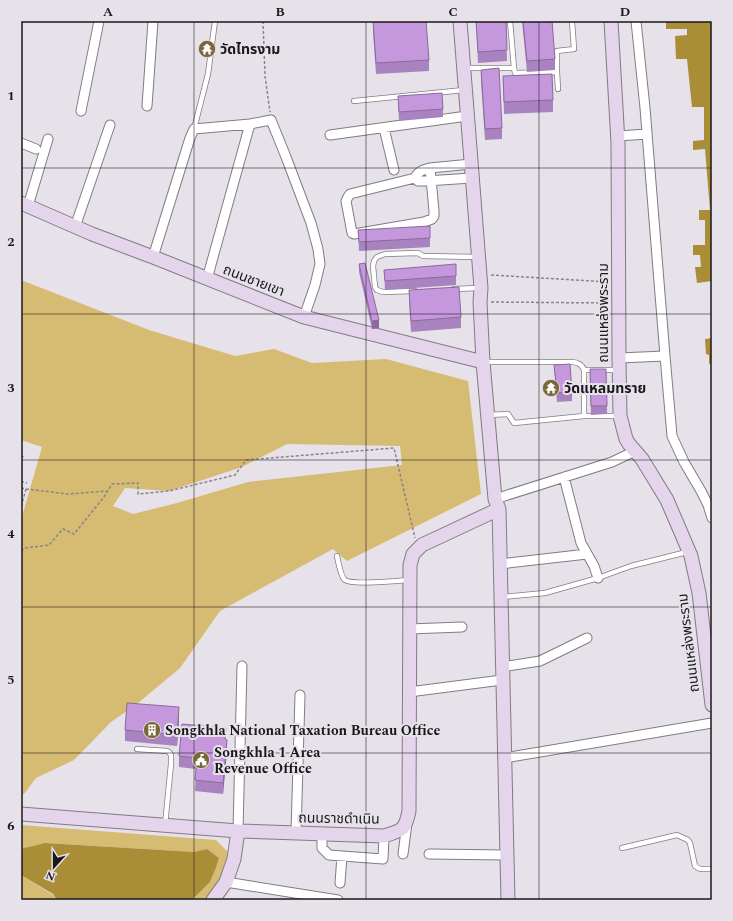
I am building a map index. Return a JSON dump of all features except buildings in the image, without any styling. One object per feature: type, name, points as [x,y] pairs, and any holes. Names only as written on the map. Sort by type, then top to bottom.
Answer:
[{"type":"street","points":[[81,111],[99,21]]},
{"type":"street","points":[[148,106],[154,21]]},
{"type":"street","points":[[460,21],[480,281],[483,362],[497,504],[501,598],[508,900]]},
{"type":"street","name":"ถนนแหล่งพระราม","points":[[612,21],[618,136],[620,416],[626,439],[646,465],[666,500],[691,556],[699,593],[712,705]]},
{"type":"street","points":[[636,21],[672,436],[684,462],[702,492],[712,518]]},
{"type":"street","points":[[330,135],[468,116]]},
{"type":"street","points":[[152,257],[194,129],[250,124],[271,120],[311,223],[318,250],[320,264],[315,285],[304,316]]},
{"type":"street","points":[[207,279],[250,124]]},
{"type":"street","points":[[76,227],[110,125]]},
{"type":"street","points":[[384,128],[394,170]]},
{"type":"street","points":[[618,136],[647,134]]},
{"type":"street","points":[[25,205],[48,139]]},
{"type":"street","points":[[21,142],[36,149]]},
{"type":"street","points":[[430,168],[434,211],[434,216],[431,220],[354,234],[350,231],[346,201],[350,194],[414,178],[422,170],[430,168],[471,164]]},
{"type":"street","points":[[414,178],[422,181],[432,181],[472,178]]},
{"type":"street","name":"ถนนชายเขา","points":[[25,205],[92,234],[304,316],[483,362]]},
{"type":"street","points":[[619,364],[665,356]]},
{"type":"street","points":[[403,854],[409,811],[409,629],[410,565],[413,554],[422,545],[497,504],[564,477],[615,461],[635,452]]},
{"type":"street","points":[[564,477],[581,543],[594,566],[598,578]]},
{"type":"street","points":[[500,564],[587,554]]},
{"type":"street","points":[[409,629],[462,626]]},
{"type":"street","points":[[502,667],[540,661],[587,638]]},
{"type":"street","points":[[213,900],[226,882],[234,859],[238,831],[242,666]]},
{"type":"street","points":[[409,692],[502,680]]},
{"type":"street","points":[[296,833],[300,694]]},
{"type":"street","points":[[504,758],[712,723]]},
{"type":"street","name":"ถนนราชดำเนิน","points":[[21,814],[165,824],[238,831],[384,836],[401,830],[407,822]]},
{"type":"street","points":[[322,834],[322,848],[329,855],[383,859],[384,836]]},
{"type":"street","points":[[429,854],[506,854]]},
{"type":"street","points":[[340,883],[342,856]]},
{"type":"street","points":[[226,882],[338,900]]},
{"type":"lane","points":[[194,129],[208,74],[215,21]]},
{"type":"lane","points":[[510,21],[515,73],[557,72]]},
{"type":"lane","points":[[558,89],[557,51],[574,49],[572,21]]},
{"type":"lane","points":[[464,68],[514,68]]},
{"type":"lane","points":[[354,101],[465,90]]},
{"type":"lane","points":[[421,291],[379,292],[375,287],[374,261],[377,257],[385,254],[418,253],[423,256],[478,257]]},
{"type":"lane","points":[[451,289],[480,281]]},
{"type":"lane","points":[[483,362],[575,362],[583,367],[584,370],[584,416]]},
{"type":"lane","points":[[584,370],[619,364]]},
{"type":"lane","points":[[488,415],[508,414],[514,423],[584,416],[620,416]]},
{"type":"lane","points":[[501,598],[545,593],[598,578],[631,566],[689,551]]},
{"type":"lane","points":[[337,556],[343,578],[346,580],[366,582],[410,580]]},
{"type":"lane","points":[[137,749],[167,751],[170,754],[171,764],[165,824]]},
{"type":"lane","points":[[622,848],[677,835],[688,840],[690,843],[695,866],[700,869],[712,869]]},
{"type":"path","points":[[263,21],[265,76],[271,120]]},
{"type":"path","points":[[480,281],[619,283]]},
{"type":"path","points":[[480,302],[619,303]]},
{"type":"path","points":[[21,551],[25,548],[49,545],[63,529],[74,534],[104,497],[112,484],[138,483],[138,494],[169,491],[236,475],[246,460],[394,448],[417,549]]},
{"type":"path","points":[[21,462],[23,456]]},
{"type":"path","points":[[21,481],[27,483]]},
{"type":"path","points":[[21,488],[68,494],[108,490]]},
{"type":"path","points":[[21,506],[26,489]]},
{"type":"shaded area","points":[[666,21],[712,21],[712,281],[697,283],[695,267],[701,267],[700,255],[693,255],[693,245],[705,245],[705,220],[699,220],[699,210],[710,210],[705,149],[693,150],[693,141],[704,140],[704,107],[692,107],[687,59],[676,59],[675,36],[687,35],[687,29],[666,29]]},
{"type":"shaded area","points":[[21,280],[149,330],[235,356],[274,349],[312,363],[386,359],[468,381],[481,494],[347,561],[333,549],[220,611],[180,668],[138,703],[111,722],[74,760],[36,778],[24,794],[21,794],[21,520],[42,447],[21,440]],"holes":[[[287,444],[400,446],[402,465],[248,482],[133,514],[113,506],[125,488],[169,491],[242,467]]]},
{"type":"shaded area","points":[[712,338],[712,363],[709,364],[709,355],[706,354],[705,339]]},
{"type":"shaded area","points":[[21,825],[216,840],[228,852],[223,876],[207,900],[192,900],[210,882],[219,858],[207,849],[194,852],[45,843],[22,850]]},
{"type":"shaded area","points":[[45,843],[194,852],[207,849],[219,858],[210,882],[192,900],[57,900],[53,894],[21,875],[21,849]]},
{"type":"shaded area","points":[[21,875],[53,895],[57,900],[21,900]]},
{"type":"place","name":"วัดไทรงาม","points":[[207,49]]},
{"type":"place","name":"วัดแหลมทราย","points":[[551,388]]},
{"type":"place","name":"Songkhla National Taxation Bureau Office","points":[[152,730]]},
{"type":"place","name":"Songkhla 1 Area Revenue Office","points":[[201,760]]}]
